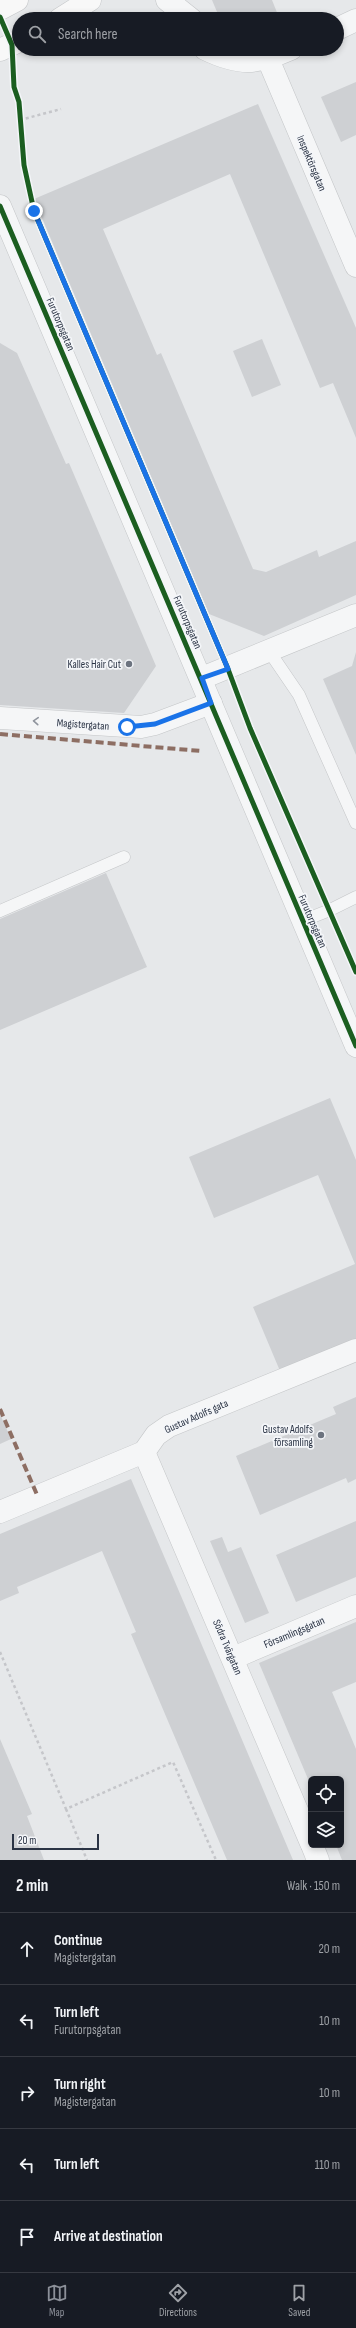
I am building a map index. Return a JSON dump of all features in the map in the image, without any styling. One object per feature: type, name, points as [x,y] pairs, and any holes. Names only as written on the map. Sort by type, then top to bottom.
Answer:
[{"type":"main road","points":[[0,9],[17,0]]},
{"type":"main road","points":[[71,12],[90,0]]},
{"type":"main road","points":[[0,50],[12,44]]},
{"type":"street","points":[[167,0],[183,12]]},
{"type":"street","points":[[192,0],[192,12]]},
{"type":"street","points":[[344,26],[356,20]]},
{"type":"street","points":[[226,56],[238,60],[254,62],[275,56]]},
{"type":"street","name":"Inspektörsgatan","points":[[268,59],[356,266]]},
{"type":"street","name":"Furutorpsgatan","points":[[2,218],[202,678],[211,703],[356,1046]]},
{"type":"street","points":[[202,678],[356,615]]},
{"type":"street","name":"Magistergatan","points":[[0,718],[141,727],[155,724],[211,703]]},
{"type":"street","name":"Gustav Adolfs gata","points":[[144,1452],[156,1435],[169,1426],[356,1350]]},
{"type":"street","points":[[0,1512],[144,1452]]},
{"type":"street","name":"Södra Tvärgatan","points":[[144,1452],[308,1835]]},
{"type":"street","name":"Församlingsgatan","points":[[233,1658],[356,1606]]},
{"type":"street","name":"Södra Tvärgatan","points":[[314,1848],[318,1860]]},
{"type":"lane","points":[[269,651],[299,695],[356,823]]},
{"type":"lane","points":[[0,911],[124,857]]},
{"type":"lane","points":[[302,920],[330,910],[356,896]]},
{"type":"path","points":[[21,127],[20,117],[61,109]]},
{"type":"path","points":[[0,1652],[88,1860]]},
{"type":"path","points":[[66,1809],[173,1762],[216,1860]]},
{"type":"building","points":[[212,0],[272,0],[277,12],[217,12]]},
{"type":"building","points":[[356,82],[356,135],[341,142],[321,97]]},
{"type":"building","points":[[258,104],[356,328],[356,438],[333,383],[320,388],[230,174],[103,229],[157,355],[161,353],[253,569],[266,572],[317,550],[319,557],[356,541],[356,595],[264,636],[209,614],[34,199]]},
{"type":"building","points":[[262,339],[281,385],[252,397],[233,351]]},
{"type":"building","points":[[0,343],[17,353],[66,464],[69,463],[156,666],[124,713],[0,705]]},
{"type":"building","points":[[356,652],[356,755],[323,679],[352,666]]},
{"type":"building","points":[[106,873],[147,967],[0,1030],[0,919]]},
{"type":"building","points":[[330,1098],[356,1160],[356,1339],[280,1371],[253,1307],[355,1264],[318,1175],[214,1218],[189,1157]]},
{"type":"building","name":"Gustav Adolfs församling","points":[[356,1397],[356,1479],[348,1483],[346,1478],[260,1515],[236,1456],[336,1414],[333,1407]]},
{"type":"building","points":[[0,1414],[11,1439],[0,1444]]},
{"type":"building","points":[[131,1479],[293,1860],[227,1860],[131,1634],[136,1632],[102,1551],[17,1587],[19,1593],[0,1601],[0,1534]]},
{"type":"building","points":[[356,1521],[356,1577],[296,1602],[276,1555]]},
{"type":"building","points":[[222,1537],[228,1552],[241,1547],[269,1613],[245,1623],[210,1541]]},
{"type":"building","points":[[356,1622],[356,1682],[332,1692],[356,1749],[356,1860],[342,1860],[337,1848],[344,1848],[344,1776],[308,1776],[308,1779],[259,1663]]},
{"type":"building","points":[[0,1739],[32,1814],[27,1816],[44,1860],[0,1860]]},
{"type":"marked path","points":[[0,734],[201,751]]},
{"type":"marked path","points":[[0,1409],[38,1497]]},
{"type":"cycle path","points":[[0,17],[12,45]]},
{"type":"cycle path","points":[[13,56],[14,87],[19,102],[24,165],[34,211],[228,669],[250,728],[356,972]]},
{"type":"cycle path","points":[[0,206],[356,1046]]},
{"type":"place","name":"Kalles Hair Cut","points":[[129,664]]},
{"type":"place","name":"Gustav Adolfs församling","points":[[321,1435]]},
{"type":"route","points":[[34,211],[228,669],[202,678],[211,703],[155,724],[141,727],[127,727]]}]
